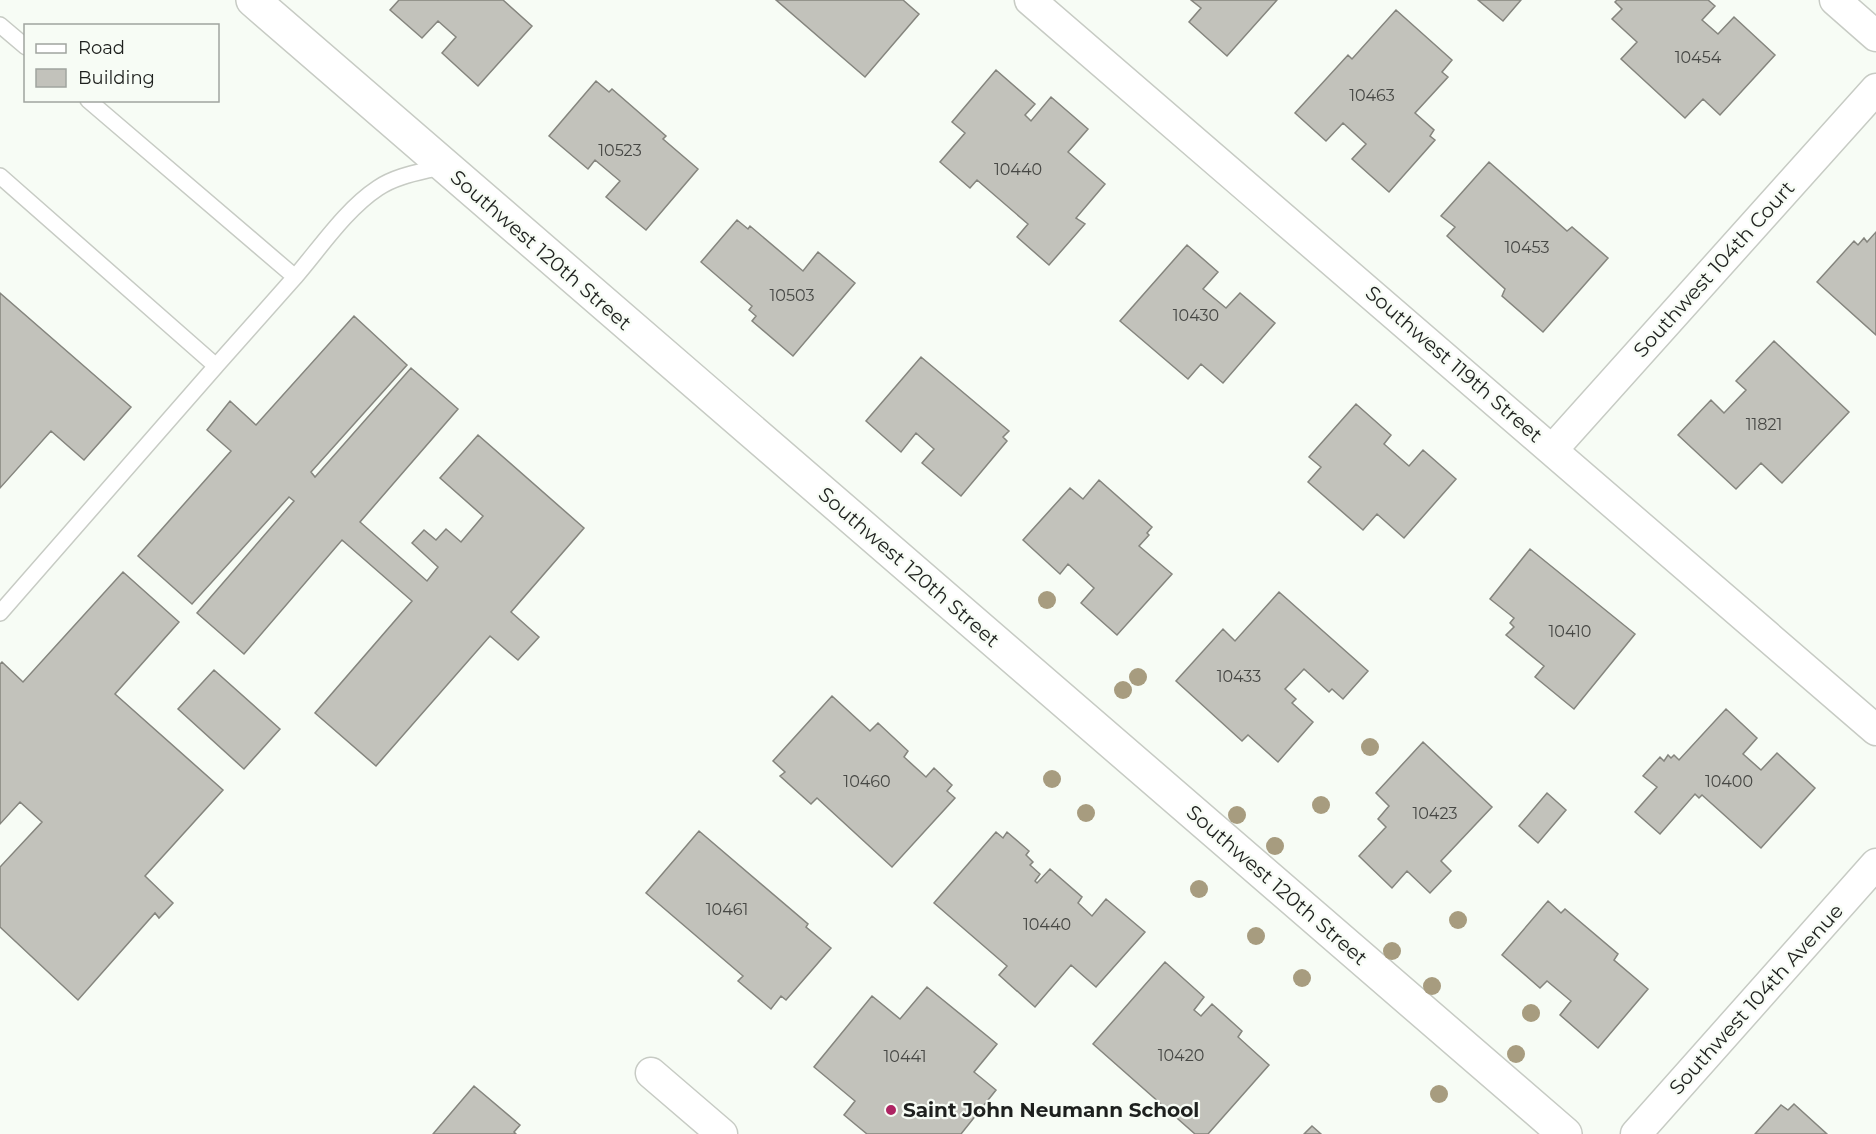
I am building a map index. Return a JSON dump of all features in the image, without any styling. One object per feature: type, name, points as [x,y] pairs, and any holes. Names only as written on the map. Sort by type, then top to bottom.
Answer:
[{"type":"street","name":"Southwest 120th Street","points":[[253,0],[1565,1134]]},
{"type":"street","name":"Southwest 119th Street","points":[[1030,0],[1876,730]]},
{"type":"street","points":[[1834,0],[1876,36]]},
{"type":"street","name":"Southwest 104th Court","points":[[1553,449],[1876,89]]},
{"type":"street","name":"Southwest 104th Avenue","points":[[1636,1134],[1876,864]]},
{"type":"street","points":[[651,1072],[722,1134]]},
{"type":"lane","points":[[0,25],[24,45]]},
{"type":"lane","points":[[90,102],[295,276]]},
{"type":"lane","points":[[0,613],[354,208],[379,187],[394,180],[444,166]]},
{"type":"lane","points":[[0,176],[216,366]]},
{"type":"building","points":[[399,0],[503,0],[532,26],[478,86],[442,53],[456,37],[438,21],[422,38],[390,10]]},
{"type":"building","points":[[776,0],[903,0],[919,14],[865,77]]},
{"type":"building","points":[[1191,0],[1277,0],[1227,56],[1189,22],[1201,8]]},
{"type":"building","points":[[1478,0],[1521,0],[1503,21]]},
{"type":"building","points":[[1617,0],[1708,0],[1715,6],[1702,20],[1718,34],[1734,17],[1775,55],[1720,115],[1703,99],[1685,118],[1621,59],[1637,42],[1612,19],[1622,9],[1615,2]]},
{"type":"building","points":[[1396,10],[1452,60],[1442,72],[1448,77],[1415,113],[1434,130],[1430,136],[1435,140],[1389,192],[1352,159],[1366,144],[1343,123],[1326,141],[1295,113],[1348,55],[1352,59]]},
{"type":"building","points":[[996,70],[1035,104],[1025,115],[1031,121],[1051,97],[1088,129],[1068,152],[1105,184],[1076,218],[1085,224],[1049,265],[1017,237],[1028,224],[977,180],[970,188],[940,162],[965,133],[952,122]]},
{"type":"building","points":[[596,81],[609,92],[612,89],[666,136],[663,139],[698,169],[646,230],[606,197],[620,181],[595,160],[588,169],[549,136]]},
{"type":"building","points":[[1489,162],[1567,231],[1572,227],[1608,258],[1543,332],[1502,296],[1505,289],[1447,236],[1455,227],[1441,216]]},
{"type":"building","points":[[737,220],[748,229],[750,226],[803,271],[818,252],[855,283],[793,356],[752,321],[756,316],[749,310],[752,306],[701,262]]},
{"type":"building","points":[[1876,232],[1876,335],[1817,282],[1854,241],[1858,245],[1864,238],[1867,242]]},
{"type":"building","points":[[1187,245],[1218,272],[1203,289],[1226,308],[1240,293],[1275,323],[1223,383],[1201,364],[1188,379],[1120,321]]},
{"type":"building","points":[[0,293],[131,407],[84,460],[51,431],[0,488]]},
{"type":"building","points":[[354,316],[407,365],[311,472],[315,477],[411,368],[458,409],[360,522],[427,581],[438,567],[412,543],[424,530],[436,540],[446,529],[461,542],[483,516],[440,478],[478,435],[584,528],[511,612],[539,637],[518,660],[490,636],[376,766],[315,713],[412,601],[342,540],[244,654],[197,613],[294,501],[289,497],[192,604],[138,556],[231,451],[207,430],[230,401],[256,425]]},
{"type":"building","points":[[1774,341],[1849,412],[1782,483],[1761,463],[1736,489],[1678,435],[1711,400],[1724,413],[1746,390],[1736,381]]},
{"type":"building","points":[[921,357],[1009,431],[1003,437],[1007,441],[961,496],[922,463],[934,449],[916,433],[901,452],[866,421]]},
{"type":"building","points":[[1356,404],[1391,435],[1384,444],[1409,466],[1423,450],[1456,479],[1404,538],[1377,514],[1363,530],[1308,482],[1321,467],[1309,457]]},
{"type":"building","points":[[1099,480],[1152,527],[1147,533],[1149,535],[1139,546],[1172,574],[1117,635],[1081,603],[1094,588],[1068,564],[1060,574],[1023,540],[1070,488],[1083,499]]},
{"type":"building","points":[[1530,549],[1635,634],[1574,709],[1535,677],[1544,666],[1506,635],[1514,627],[1510,623],[1514,618],[1490,599]]},
{"type":"building","points":[[123,572],[179,622],[115,694],[223,790],[145,876],[173,903],[159,918],[155,913],[78,1000],[0,927],[0,867],[42,822],[20,802],[0,824],[0,664],[2,662],[23,682]]},
{"type":"building","points":[[1279,592],[1368,671],[1343,699],[1332,689],[1329,692],[1304,669],[1285,689],[1296,699],[1292,703],[1313,722],[1278,762],[1248,735],[1242,741],[1176,681],[1223,629],[1235,641]]},
{"type":"building","points":[[214,670],[280,729],[244,769],[178,709]]},
{"type":"building","points":[[832,696],[870,731],[878,723],[908,751],[904,757],[926,777],[934,768],[952,785],[947,791],[955,798],[892,867],[817,798],[811,804],[780,776],[785,772],[773,761]]},
{"type":"building","points":[[1726,709],[1757,738],[1743,754],[1761,770],[1777,753],[1815,788],[1761,848],[1702,795],[1699,798],[1695,794],[1660,834],[1635,812],[1657,787],[1643,776],[1660,757],[1664,761],[1668,755],[1671,758],[1674,755],[1679,760]]},
{"type":"building","points":[[1423,742],[1492,807],[1441,861],[1451,871],[1430,893],[1407,871],[1392,888],[1359,856],[1386,827],[1378,819],[1389,806],[1376,793]]},
{"type":"building","points":[[1547,793],[1566,810],[1538,843],[1519,826]]},
{"type":"building","points":[[699,831],[808,924],[806,927],[831,948],[786,1000],[781,996],[771,1009],[738,981],[743,976],[646,893]]},
{"type":"building","points":[[996,832],[1003,838],[1007,832],[1029,851],[1026,855],[1033,862],[1030,865],[1040,874],[1035,881],[1037,883],[1050,869],[1082,897],[1078,903],[1092,916],[1106,899],[1145,932],[1096,987],[1071,965],[1035,1007],[999,975],[1007,966],[934,903]]},
{"type":"building","points":[[1548,901],[1561,913],[1565,909],[1618,954],[1614,960],[1648,989],[1598,1048],[1560,1015],[1571,1001],[1547,981],[1540,988],[1502,955]]},
{"type":"building","points":[[1165,962],[1204,997],[1194,1010],[1201,1016],[1212,1004],[1242,1031],[1238,1037],[1269,1065],[1208,1134],[1195,1134],[1093,1044]]},
{"type":"building","points":[[927,987],[997,1044],[974,1072],[996,1090],[961,1134],[867,1134],[844,1115],[855,1101],[814,1067],[872,996],[900,1019]]},
{"type":"building","points":[[474,1086],[520,1125],[514,1132],[516,1134],[433,1134]]},
{"type":"building","points":[[1794,1104],[1827,1134],[1755,1134],[1781,1105],[1788,1110]]},
{"type":"building","points":[[1312,1126],[1321,1134],[1304,1134]]},
{"type":"place","name":"Saint John Neumann School","points":[[891,1110]]}]
